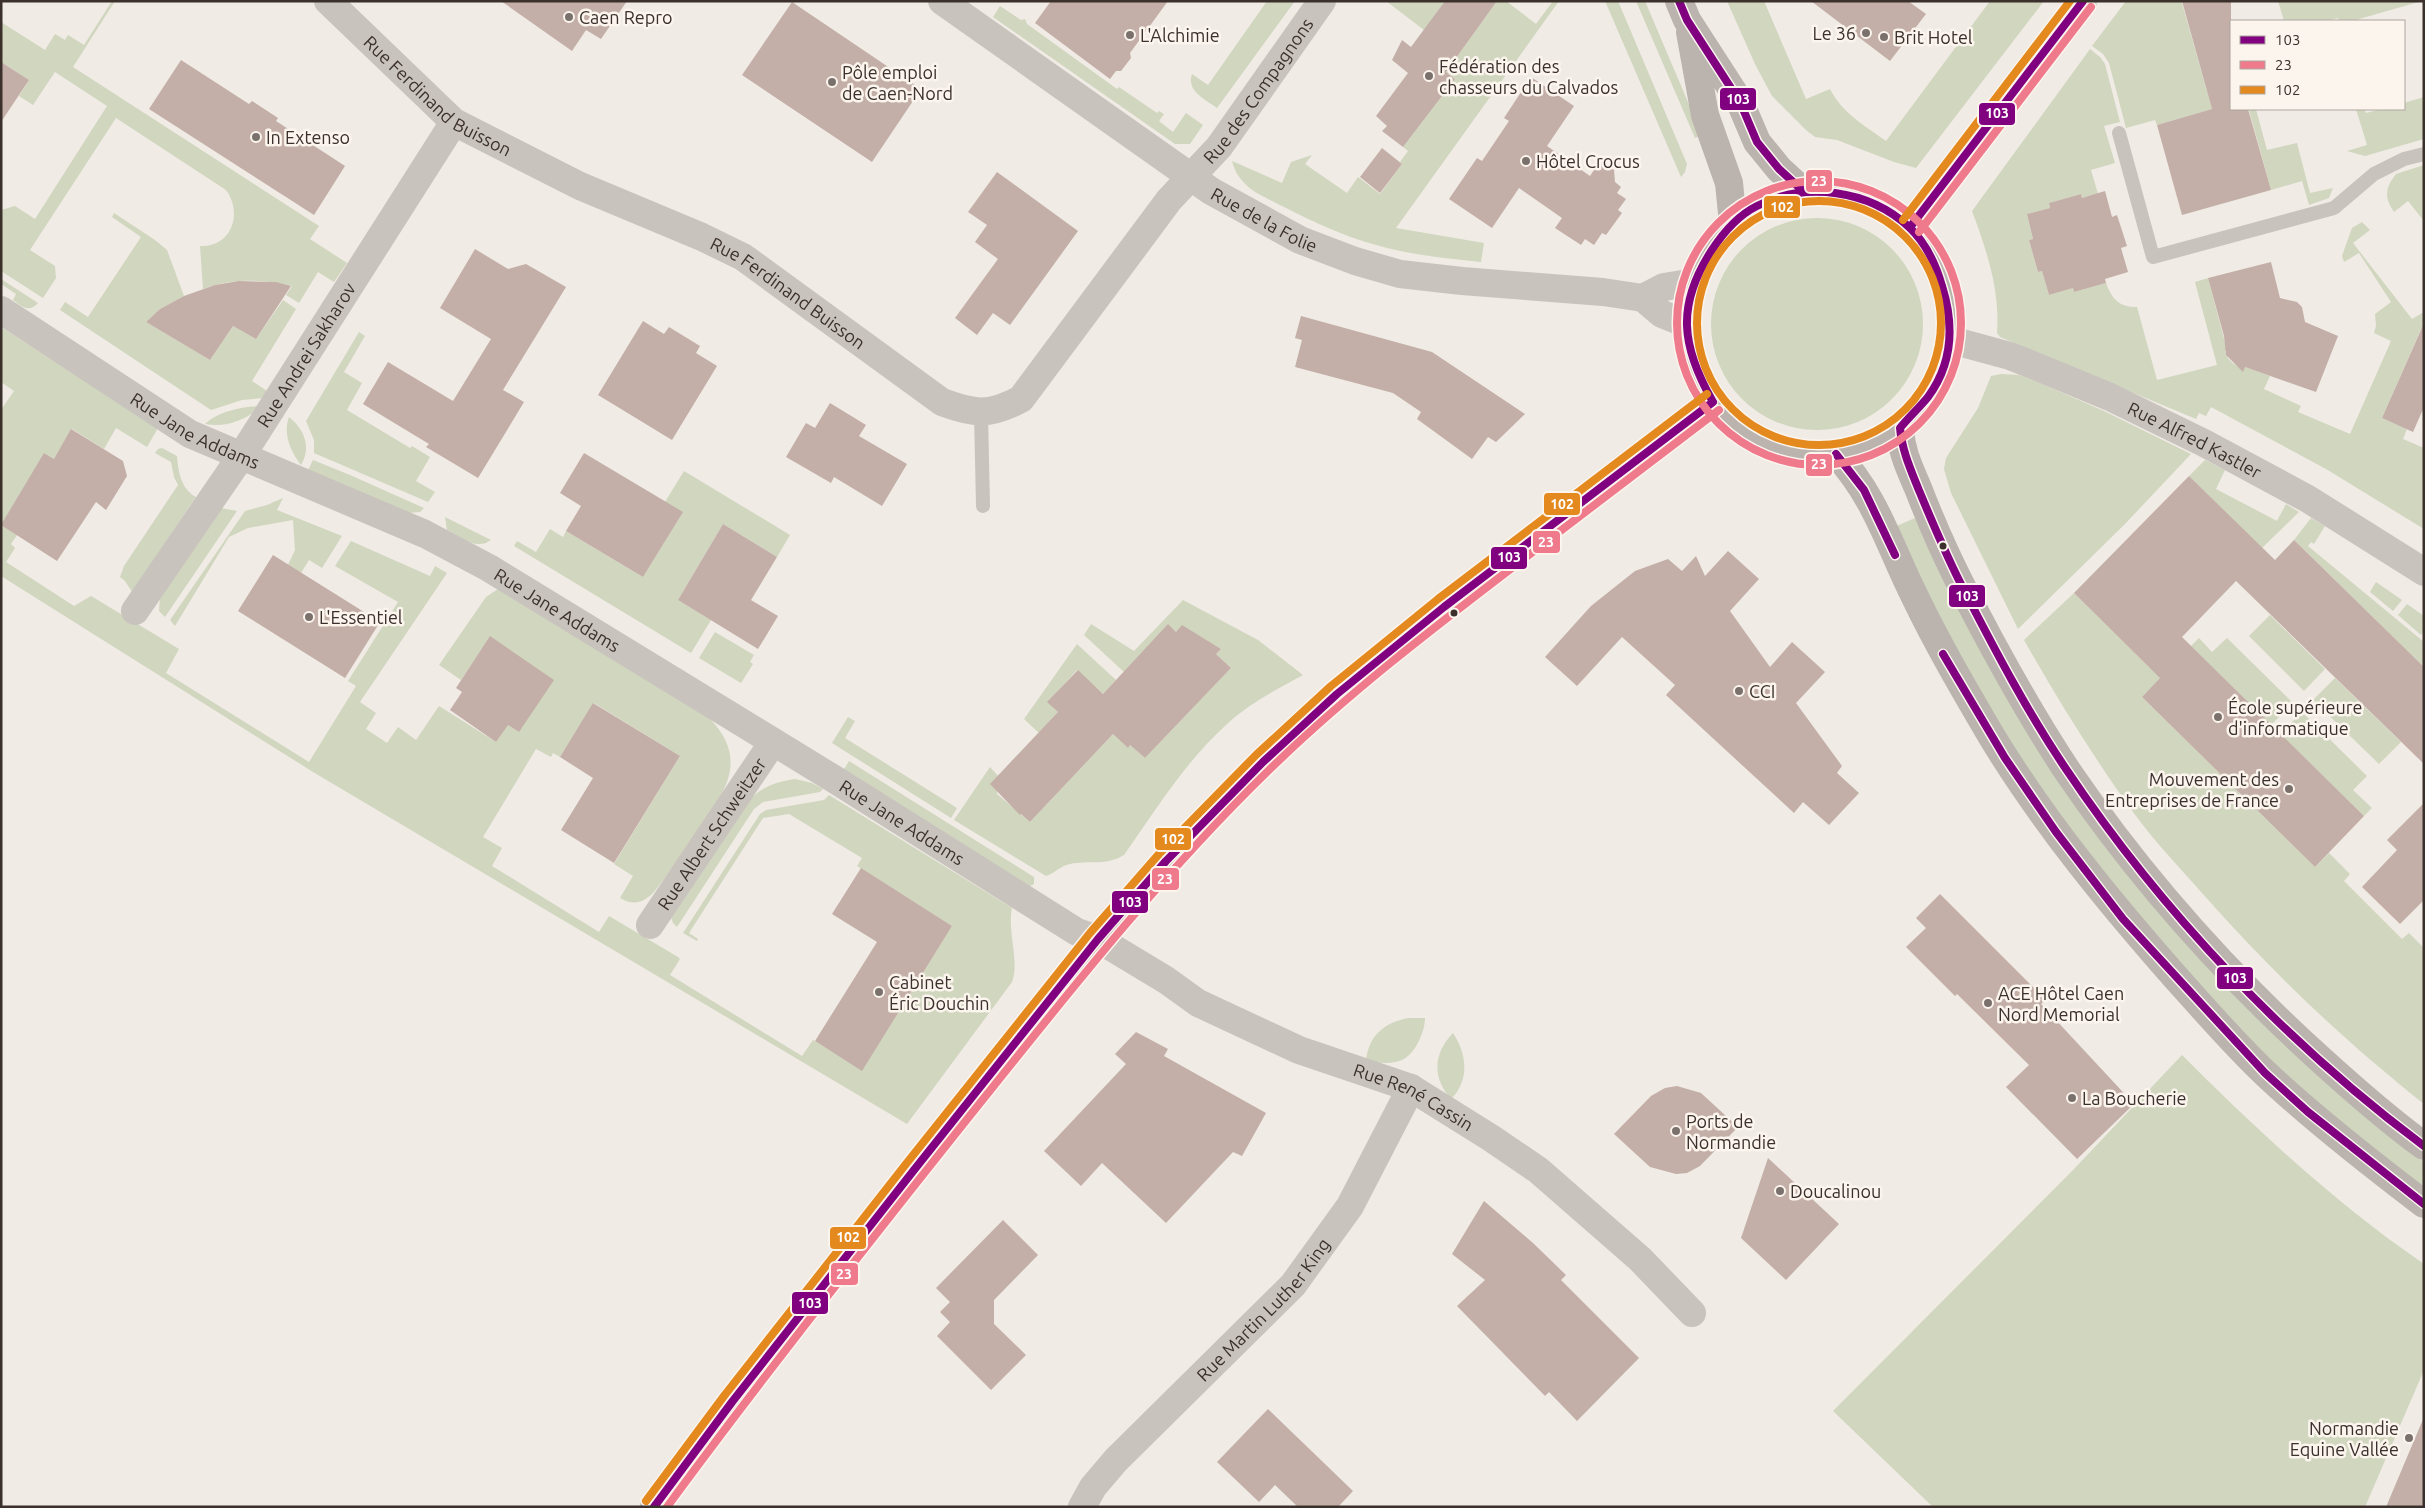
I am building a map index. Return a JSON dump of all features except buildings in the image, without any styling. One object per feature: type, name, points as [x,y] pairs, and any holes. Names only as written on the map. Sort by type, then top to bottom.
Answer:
[{"type":"main road","points":[[1683,11],[1740,102],[1757,142],[1779,169],[1804,192]]},
{"type":"main road","points":[[1683,11],[1705,115],[1727,175],[1733,223]]},
{"type":"main road","points":[[1828,191],[1850,195],[1877,205],[1911,226],[1939,268],[1947,293],[1951,340],[1942,370],[1930,395],[1900,428],[1869,445],[1836,454],[1794,453],[1770,446],[1748,435],[1729,420],[1713,402],[1694,365],[1687,324],[1687,310],[1694,282],[1703,261],[1716,241],[1733,223],[1766,202],[1804,192],[1828,191]]},
{"type":"main road","points":[[654,1507],[860,1238],[1098,939],[1166,861],[1225,801],[1338,694],[1444,607],[1713,402]]},
{"type":"main road","points":[[1900,428],[1901,445],[1905,461],[1940,543],[1967,597],[2038,724],[2098,813],[2169,903],[2241,984],[2354,1090],[2424,1146]]},
{"type":"main road","points":[[1836,454],[1855,475],[1870,497],[1895,555],[1943,654],[2005,758],[2056,832],[2123,919],[2265,1073],[2322,1123],[2424,1204]]},
{"type":"street","name":"Rue Ferdinand Buisson","points":[[328,1],[454,122],[580,186],[702,237],[743,257],[942,402],[966,411],[981,413],[1004,408],[1020,399],[1169,200],[1191,177]]},
{"type":"street","name":"Rue de la Folie","points":[[942,1],[1191,177],[1260,220],[1300,240],[1355,261],[1400,274],[1603,292],[1643,298]]},
{"type":"street","name":"Rue des Compagnons","points":[[1191,177],[1219,147],[1322,1]]},
{"type":"street","points":[[1911,226],[2083,1]]},
{"type":"street","name":"Rue Andrei Sakharov","points":[[135,611],[242,455],[454,122]]},
{"type":"street","points":[[1687,324],[1662,314],[1643,298],[1664,287],[1694,282]]},
{"type":"street","name":"Rue Jane Addams","points":[[1,310],[190,434],[425,534],[489,568],[774,742],[1076,932],[1098,939]]},
{"type":"street","name":"Rue Alfred Kastler","points":[[1951,340],[2010,356],[2047,371],[2110,398],[2204,443],[2316,504],[2424,572]]},
{"type":"street","name":"Rue Albert Schweitzer","points":[[650,925],[774,742]]},
{"type":"street","name":"Rue René Cassin","points":[[1098,939],[1207,1007],[1299,1050],[1411,1088],[1491,1138],[1538,1170],[1640,1259],[1692,1313]]},
{"type":"street","name":"Rue Martin Luther King","points":[[1082,1507],[1093,1487],[1116,1460],[1293,1285],[1350,1206],[1411,1088]]},
{"type":"lane","points":[[2119,133],[2153,257],[2334,208],[2374,174],[2404,159],[2424,154]]},
{"type":"lane","points":[[981,413],[984,506]]},
{"type":"green space","points":[[112,1],[115,1],[73,67],[319,226],[310,239],[347,263],[334,282],[318,272],[299,303],[286,295],[292,286],[270,282],[236,281],[203,289],[200,246],[211,245],[227,235],[234,218],[231,199],[226,190],[116,118],[30,250],[55,266],[56,278],[43,298],[1,271],[1,210],[15,206],[35,219],[107,106],[55,72],[33,105],[19,96],[29,80],[1,62],[1,22],[45,50],[55,34],[65,40],[68,35],[84,45]]},
{"type":"green space","points":[[1267,1],[1295,1],[1217,108],[1194,90],[1191,80],[1192,74],[1208,85]]},
{"type":"green space","points":[[1386,1],[1445,1],[1424,30]]},
{"type":"green space","points":[[1497,1],[1506,1],[1536,24],[1553,1],[1559,1],[1396,228],[1484,243],[1481,262],[1402,251],[1352,237],[1317,223],[1267,199],[1252,190],[1240,178],[1232,161],[1282,183],[1291,162],[1312,155],[1305,164],[1347,193],[1358,177],[1380,194],[1402,164],[1400,162],[1408,151],[1403,147],[1455,79],[1446,72]]},
{"type":"green space","points":[[1605,1],[1618,1],[1687,164],[1685,172],[1681,177]]},
{"type":"green space","points":[[1636,1],[1645,1],[1702,135],[1695,138]]},
{"type":"green space","points":[[1727,1],[1764,1],[1806,99],[1830,89],[1847,112],[1886,141],[1990,1],[2044,1],[1916,168],[1894,162],[1837,140],[1815,137],[1806,130],[1772,96],[1755,64]]},
{"type":"green space","points":[[2126,1],[2187,1],[2182,3],[2212,109],[2157,125],[2155,120],[2126,128],[2109,63],[2103,54],[2092,46]]},
{"type":"green space","points":[[2278,1],[2422,1],[2356,20],[2339,20],[2338,18],[2329,20],[2284,20]]},
{"type":"green space","points":[[1000,6],[1021,20],[1025,19],[1027,24],[1117,89],[1119,87],[1157,113],[1159,111],[1164,114],[1159,121],[1173,132],[1186,113],[1203,125],[1190,144],[1175,144],[993,17]]},
{"type":"green space","points":[[2090,49],[2105,64],[2120,122],[2104,126],[2115,163],[2091,170],[2098,194],[2082,198],[2081,194],[2049,203],[2050,208],[2027,214],[2033,239],[2029,240],[2038,272],[2042,271],[2049,295],[2073,288],[2074,292],[2106,283],[2117,301],[2125,306],[2137,307],[2157,380],[2217,365],[2195,282],[2208,278],[2227,350],[2225,351],[2230,360],[2241,368],[2244,369],[2245,367],[2270,376],[2264,389],[2301,406],[2298,412],[2350,434],[2391,341],[2374,333],[2376,326],[2375,314],[2391,302],[2359,253],[2344,262],[2342,256],[2352,228],[2362,222],[2370,230],[2353,243],[2412,319],[2424,312],[2424,330],[2421,329],[2382,418],[2407,429],[2403,439],[2424,448],[2424,529],[2326,469],[2211,407],[2206,416],[2199,413],[2196,419],[2000,337],[1997,333],[1996,301],[1991,271],[1972,211]]},
{"type":"green space","points":[[2424,97],[2424,139],[2365,156],[2347,151],[2367,145],[2356,110],[2364,110],[2366,113],[2378,110],[2405,110],[2405,103]]},
{"type":"green space","points":[[2249,110],[2256,110],[2267,150],[2297,143],[2310,193],[2333,188],[2329,198],[2309,205],[2302,181],[2271,190]]},
{"type":"green space","points":[[2424,165],[2424,221],[2408,201],[2394,212],[2387,193],[2396,174]]},
{"type":"green space","points":[[114,213],[167,250],[184,296],[160,309],[146,322],[210,360],[233,326],[256,339],[283,300],[296,309],[252,381],[267,391],[263,398],[242,400],[211,410],[60,310],[65,302],[88,317],[141,237],[112,217]]},
{"type":"green space","points":[[1817,218],[1838,220],[1858,226],[1876,236],[1892,249],[1905,265],[1915,283],[1921,303],[1923,324],[1921,345],[1915,365],[1905,383],[1892,399],[1876,412],[1858,422],[1838,428],[1817,430],[1796,428],[1776,422],[1758,412],[1742,399],[1729,383],[1719,365],[1713,345],[1711,324],[1713,303],[1719,283],[1729,265],[1742,249],[1758,236],[1776,226],[1796,220]]},
{"type":"green space","points":[[1,279],[38,303],[32,308],[19,305],[13,300],[16,294],[1,284]]},
{"type":"green space","points":[[1,327],[158,428],[147,447],[116,428],[104,449],[72,429],[54,459],[44,453],[17,535],[11,544],[15,548],[6,562],[74,606],[91,596],[179,649],[166,673],[309,762],[356,686],[348,681],[398,602],[335,566],[351,541],[430,576],[435,566],[447,573],[360,702],[376,713],[366,729],[387,743],[398,727],[416,740],[439,706],[496,742],[503,731],[502,721],[519,732],[490,637],[461,680],[439,665],[486,597],[498,589],[709,718],[722,734],[729,749],[731,764],[728,778],[715,806],[654,892],[646,899],[634,903],[620,898],[633,876],[614,864],[680,756],[594,703],[560,757],[553,753],[551,757],[536,749],[483,837],[502,848],[492,866],[599,932],[609,916],[678,957],[680,959],[670,975],[802,1056],[813,1040],[862,1070],[952,926],[857,866],[862,858],[789,814],[763,818],[689,933],[698,939],[697,941],[683,933],[760,814],[766,810],[824,800],[829,795],[1012,908],[1011,927],[1015,965],[1012,982],[907,1124],[313,772],[1,576],[1,410],[14,391],[1,382]]},
{"type":"green space","points":[[359,332],[365,336],[344,372],[362,383],[347,410],[410,448],[412,446],[430,457],[416,481],[435,492],[428,502],[314,453],[314,440],[306,421]]},
{"type":"green space","points":[[2001,374],[2019,375],[2042,384],[2104,411],[2191,454],[2125,524],[2018,629],[1951,493],[1944,469],[1946,458],[1978,408],[1991,376]]},
{"type":"green space","points":[[262,406],[236,422],[221,425],[205,424],[210,419],[232,410]]},
{"type":"green space","points":[[289,417],[299,427],[305,439],[306,452],[301,465],[294,454],[287,436]]},
{"type":"green space","points":[[162,448],[177,456],[179,473],[184,484],[191,494],[196,497],[132,592],[120,577],[124,566],[178,485],[171,462],[155,453],[158,449]]},
{"type":"green space","points":[[313,460],[424,508],[420,512],[409,513],[308,470]]},
{"type":"green space","points":[[2205,460],[2225,470],[2216,489],[2277,521],[2286,504],[2299,512],[2262,548],[2189,476]]},
{"type":"green space","points":[[684,471],[790,535],[777,557],[723,524],[678,600],[711,620],[691,653],[514,546],[517,541],[536,552],[550,529],[563,537],[566,531],[643,577],[682,513],[665,502]]},
{"type":"green space","points":[[283,498],[277,510],[342,536],[322,568],[309,560],[301,573],[288,565],[295,550],[293,520],[248,528],[229,537],[175,626],[170,620],[245,511]]},
{"type":"green space","points":[[221,508],[237,511],[165,617],[159,611],[160,597]]},
{"type":"green space","points":[[445,517],[491,540],[485,543],[474,544],[463,539],[447,530]]},
{"type":"green space","points":[[1915,518],[1955,601],[2020,717],[2361,1112],[2424,1162],[2424,1190],[2306,1095],[2197,989],[2047,801],[1969,674],[1894,527]]},
{"type":"green space","points":[[2311,518],[2325,526],[2314,544],[2311,542],[2308,546],[2424,642],[2424,667],[2294,540]]},
{"type":"green space","points":[[2376,582],[2402,600],[2393,611],[2370,592]]},
{"type":"green space","points":[[2074,593],[2150,668],[2170,668],[2142,697],[2315,867],[2329,853],[2350,874],[2344,881],[2402,939],[2409,933],[2424,948],[2424,1104],[2364,1054],[2308,1003],[2228,922],[2152,836],[2106,773],[2024,640]]},
{"type":"green space","points":[[1183,600],[1258,640],[1303,675],[1244,710],[1211,739],[1171,787],[1124,855],[1104,862],[1070,864],[1046,876],[954,820],[990,767],[998,776],[997,794],[1030,822],[1113,734],[1127,747],[1130,745],[1145,758],[1231,668],[1216,654],[1221,649],[1182,626],[1176,632],[1168,625],[1124,672],[1084,635],[1091,624],[1134,651]]},
{"type":"green space","points":[[2407,604],[2424,616],[2424,631],[2421,635],[2398,615]]},
{"type":"green space","points":[[2270,615],[2325,669],[2304,691],[2249,636]]},
{"type":"green space","points":[[715,632],[754,655],[750,662],[753,664],[741,683],[699,658]]},
{"type":"green space","points":[[2199,638],[2212,652],[2227,638],[2293,703],[2271,725],[2191,646]]},
{"type":"green space","points":[[1077,644],[1116,680],[1103,694],[1077,670],[1048,702],[1058,712],[1039,733],[1024,719]]},
{"type":"green space","points":[[2335,678],[2401,742],[2379,764],[2313,700]]},
{"type":"green space","points":[[2302,712],[2367,776],[2353,790],[2372,808],[2364,816],[2280,734]]},
{"type":"green space","points":[[848,717],[855,721],[845,738],[957,808],[951,818],[832,743]]},
{"type":"green space","points":[[849,761],[1034,877],[1034,884],[1028,887],[843,771]]},
{"type":"green space","points":[[795,779],[812,783],[823,789],[820,792],[763,802],[754,809],[677,927],[671,917],[749,800],[759,791],[770,785]]},
{"type":"green space","points":[[1409,1018],[1425,1018],[1419,1041],[1408,1056],[1400,1061],[1390,1063],[1366,1060],[1371,1043],[1380,1031],[1386,1026]]},
{"type":"green space","points":[[1453,1033],[1464,1058],[1464,1075],[1457,1092],[1451,1099],[1440,1083],[1437,1066],[1442,1049]]},
{"type":"green space","points":[[2182,1055],[2298,1165],[2360,1217],[2424,1264],[2424,1370],[2365,1507],[1933,1507],[1833,1411],[2074,1169]]},
{"type":"transit line","name":"103","points":[[1679,1],[1687,20],[1740,102],[1757,142],[1779,169],[1804,192]]},
{"type":"transit line","name":"102","points":[[1903,220],[2070,1]]},
{"type":"transit line","name":"103","points":[[1911,226],[2083,1]]},
{"type":"transit line","name":"23","points":[[1919,232],[2091,7]]},
{"type":"transit line","name":"23","points":[[1819,181],[1847,184],[1873,192],[1898,205],[1919,223],[1937,244],[1950,269],[1958,295],[1961,323],[1958,351],[1950,377],[1937,402],[1919,423],[1898,441],[1873,454],[1847,462],[1819,465],[1791,462],[1765,454],[1740,441],[1719,423],[1701,402],[1688,377],[1680,351],[1677,323],[1680,295],[1688,269],[1701,244],[1719,223],[1740,205],[1765,192],[1791,184],[1819,181]]},
{"type":"transit line","name":"103","points":[[1713,402],[1702,382],[1689,344],[1687,326],[1688,307],[1692,289],[1700,270],[1716,244],[1738,219],[1757,206],[1776,198],[1816,192],[1836,193],[1856,198],[1893,214],[1915,233],[1930,255],[1942,286],[1948,315],[1949,343],[1947,357],[1936,384],[1928,397],[1900,428],[1903,444],[1912,473],[1946,554],[2013,682],[2052,748],[2103,822],[2185,924],[2275,1019],[2323,1064],[2424,1146]]},
{"type":"transit line","name":"102","points":[[1819,201],[1843,204],[1866,211],[1887,222],[1905,237],[1920,255],[1931,276],[1938,299],[1941,323],[1938,347],[1931,370],[1920,391],[1905,409],[1887,424],[1866,435],[1843,442],[1819,445],[1795,442],[1772,435],[1751,424],[1733,409],[1718,391],[1707,370],[1700,347],[1697,323],[1700,299],[1707,276],[1718,255],[1733,237],[1751,222],[1772,211],[1795,204],[1819,201]]},
{"type":"transit line","name":"102","points":[[646,1501],[724,1396],[906,1164],[1090,933],[1159,854],[1256,755],[1331,686],[1438,599],[1707,394]]},
{"type":"transit line","name":"103","points":[[654,1507],[732,1402],[914,1170],[1098,939],[1166,861],[1263,762],[1337,694],[1444,607],[1713,402]]},
{"type":"transit line","name":"23","points":[[667,1507],[816,1311],[1040,1028],[1113,939],[1228,811],[1298,742],[1390,663],[1485,588],[1719,410]]},
{"type":"transit line","name":"103","points":[[1836,454],[1864,490],[1895,555]]},
{"type":"transit line","name":"103","points":[[1943,654],[2005,758],[2056,832],[2123,919],[2265,1073],[2308,1112],[2424,1204]]},
{"type":"place","name":"Caen Repro","points":[[569,17]]},
{"type":"place","name":"Le 36","points":[[1866,33]]},
{"type":"place","name":"L'Alchimie","points":[[1130,35]]},
{"type":"place","name":"Brit Hotel","points":[[1884,37]]},
{"type":"place","name":"Fédération des chasseurs du Calvados","points":[[1429,76]]},
{"type":"place","name":"Pôle emploi de Caen-Nord","points":[[832,82]]},
{"type":"place","name":"In Extenso","points":[[256,137]]},
{"type":"place","name":"Hôtel Crocus","points":[[1526,161]]},
{"type":"place","name":"L'Essentiel","points":[[309,617]]},
{"type":"place","name":"CCI","points":[[1739,691]]},
{"type":"place","name":"École supérieure d'informatique","points":[[2218,717]]},
{"type":"place","name":"Mouvement des Entreprises de France","points":[[2289,789]]},
{"type":"place","name":"Cabinet Éric Douchin","points":[[879,992]]},
{"type":"place","name":"ACE Hôtel Caen Nord Memorial","points":[[1988,1003]]},
{"type":"place","name":"La Boucherie","points":[[2072,1098]]},
{"type":"place","name":"Ports de Normandie","points":[[1676,1131]]},
{"type":"place","name":"Doucalinou","points":[[1780,1191]]},
{"type":"place","name":"Normandie Equine Vallée","points":[[2409,1438]]}]
